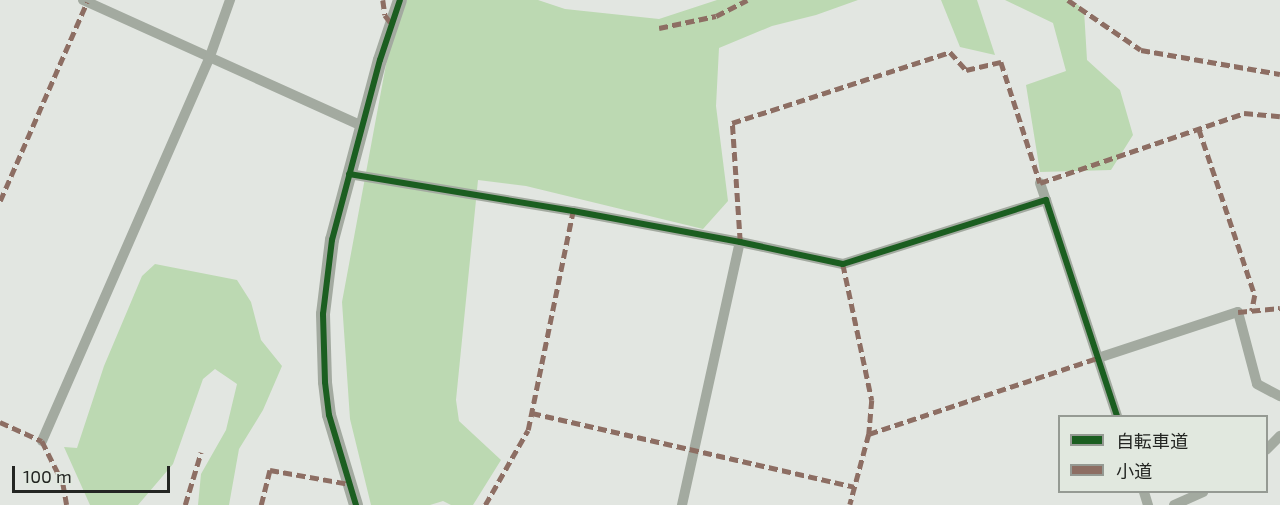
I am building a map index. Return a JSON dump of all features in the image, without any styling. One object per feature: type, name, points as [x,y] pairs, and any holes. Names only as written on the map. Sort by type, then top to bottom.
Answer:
[{"type":"street","points":[[42,441],[209,59],[230,0]]},
{"type":"street","points":[[356,505],[329,415],[324,364],[323,314],[327,271],[349,174],[380,60],[400,0]]},
{"type":"street","points":[[86,1],[209,59],[363,126]]},
{"type":"street","points":[[349,174],[740,242],[843,264],[1046,200]]},
{"type":"street","points":[[1040,183],[1116,415]]},
{"type":"street","points":[[682,505],[740,242]]},
{"type":"street","points":[[1098,358],[1238,312],[1257,384],[1280,396]]},
{"type":"street","points":[[1268,448],[1280,436]]},
{"type":"street","points":[[1174,505],[1201,493]]},
{"type":"green space","points":[[407,0],[538,0],[565,9],[659,19],[717,0],[858,0],[816,15],[772,26],[719,48],[716,106],[728,201],[703,229],[526,186],[478,180],[456,400],[459,421],[501,460],[473,505],[451,505],[443,501],[430,505],[371,505],[350,419],[342,302],[390,43]]},
{"type":"green space","points":[[941,0],[977,0],[995,55],[960,47]]},
{"type":"green space","points":[[1005,0],[1072,0],[1084,10],[1087,60],[1120,90],[1133,135],[1111,170],[1040,172],[1026,85],[1066,71],[1053,23]]},
{"type":"green space","points":[[155,264],[237,280],[251,302],[261,340],[282,366],[263,410],[239,449],[229,505],[198,505],[201,474],[226,430],[237,384],[215,369],[203,379],[173,464],[138,505],[90,505],[64,447],[77,448],[104,366],[142,276]]},
{"type":"marked path","points":[[383,0],[385,15],[391,23]]},
{"type":"marked path","points":[[659,28],[716,16],[747,0]]},
{"type":"marked path","points":[[1068,0],[1141,50],[1280,74]]},
{"type":"marked path","points":[[0,201],[87,2]]},
{"type":"marked path","points":[[740,242],[732,123],[950,52],[966,70],[1001,62],[1040,183],[1244,113],[1280,116]]},
{"type":"marked path","points":[[1199,129],[1255,295],[1252,311]]},
{"type":"marked path","points":[[485,505],[528,430],[573,211]]},
{"type":"marked path","points":[[843,264],[872,400],[869,434],[850,505]]},
{"type":"marked path","points":[[1238,312],[1280,308]]},
{"type":"marked path","points":[[869,434],[1098,358]]},
{"type":"marked path","points":[[532,413],[854,487]]},
{"type":"marked path","points":[[0,422],[42,441],[63,483],[67,505]]},
{"type":"marked path","points":[[185,505],[201,452]]},
{"type":"marked path","points":[[261,505],[270,470],[349,484]]},
{"type":"cycle path","points":[[356,505],[329,415],[325,382],[323,314],[332,240],[380,60],[400,0]]},
{"type":"cycle path","points":[[349,174],[573,211],[843,264],[1046,200],[1117,415]]}]
